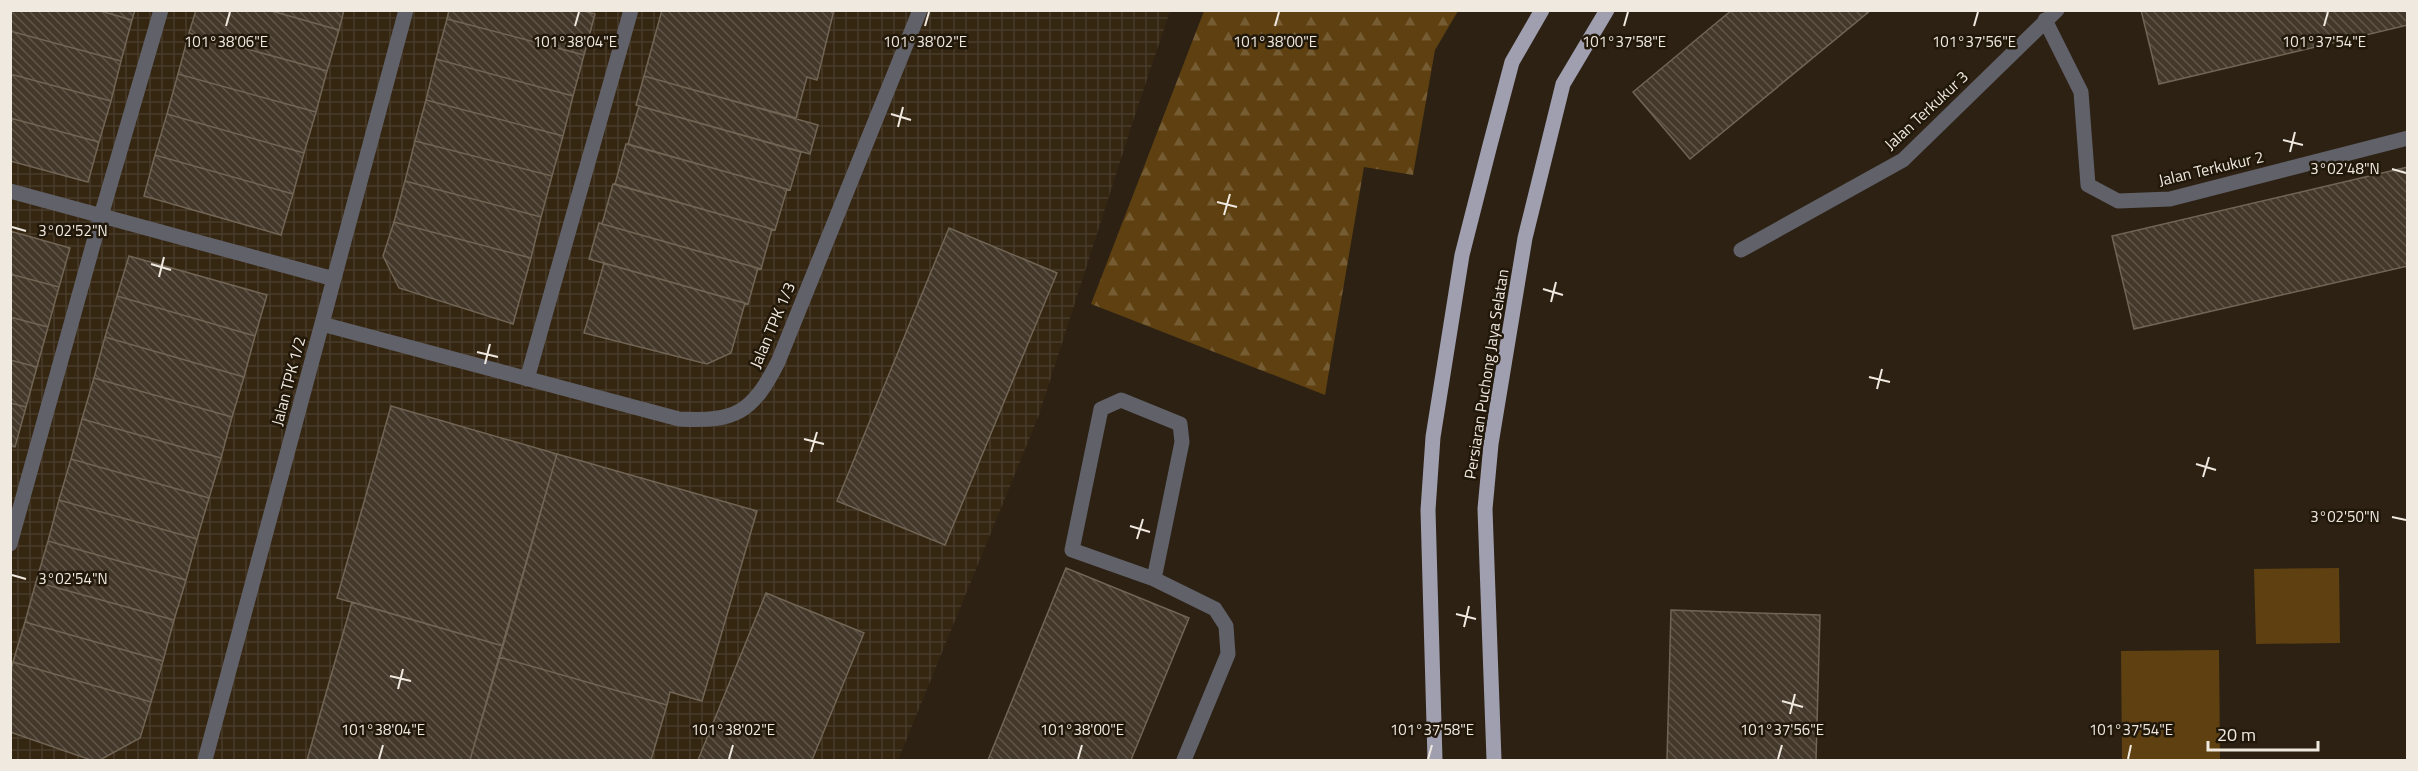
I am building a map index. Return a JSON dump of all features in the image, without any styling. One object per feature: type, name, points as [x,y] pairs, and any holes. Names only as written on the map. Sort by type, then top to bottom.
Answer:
[{"type":"main road","points":[[1435,760],[1428,510],[1433,437],[1462,255],[1490,145],[1512,62],[1542,10]]},
{"type":"main road","name":"Persiaran Puchong Jaya Selatan","points":[[1494,760],[1485,510],[1491,444],[1526,238],[1563,84],[1607,10]]},
{"type":"street","points":[[10,544],[161,10]]},
{"type":"street","name":"Jalan TPK 1/2","points":[[205,760],[406,10]]},
{"type":"street","points":[[527,379],[631,10]]},
{"type":"street","name":"Jalan TPK 1/3","points":[[322,324],[680,419],[712,421],[740,412],[763,391],[778,362],[920,10]]},
{"type":"street","name":"Jalan Terkukur 2","points":[[2051,15],[2081,92],[2088,185],[2118,201],[2170,199],[2408,138]]},
{"type":"street","name":"Jalan Terkukur 3","points":[[1741,250],[1903,160],[2051,15]]},
{"type":"street","points":[[10,191],[334,279]]},
{"type":"street","points":[[1154,579],[1182,442],[1180,424],[1121,400],[1101,409],[1072,550],[1154,579],[1215,609],[1226,626],[1228,654],[1184,760]]},
{"type":"shaded area","points":[[10,11],[1170,11],[1039,415],[898,760],[11,760]]},
{"type":"green space","points":[[1204,11],[1458,11],[1435,50],[1413,175],[1364,167],[1325,395],[1091,304]]},
{"type":"green space","points":[[2339,568],[2340,643],[2256,644],[2254,569]]},
{"type":"green space","points":[[2219,650],[2220,760],[2122,760],[2121,651]]},
{"type":"building","points":[[10,10],[97,10],[132,20],[121,61],[10,31]]},
{"type":"building","points":[[97,10],[135,10],[132,20]]},
{"type":"building","points":[[196,10],[268,10],[339,30],[327,71],[189,33]]},
{"type":"building","points":[[268,10],[344,10],[339,30]]},
{"type":"building","points":[[449,10],[580,10],[595,14],[584,55],[447,19]]},
{"type":"building","points":[[662,10],[834,10],[817,80],[807,77],[796,118],[644,76]]},
{"type":"building","points":[[1732,10],[1871,10],[1690,159],[1633,92]]},
{"type":"building","points":[[2141,10],[2408,10],[2408,25],[2159,84]]},
{"type":"building","points":[[447,19],[584,55],[573,96],[436,59]]},
{"type":"building","points":[[10,31],[121,61],[111,101],[10,74]]},
{"type":"building","points":[[189,33],[327,71],[316,112],[178,74]]},
{"type":"building","points":[[436,59],[573,96],[563,136],[426,100]]},
{"type":"building","points":[[10,74],[111,101],[99,142],[10,118]]},
{"type":"building","points":[[178,74],[316,112],[304,153],[167,114]]},
{"type":"building","points":[[644,76],[818,125],[810,154],[636,105]]},
{"type":"building","points":[[426,100],[563,136],[552,176],[415,141]]},
{"type":"building","points":[[639,106],[801,152],[790,190],[628,144]]},
{"type":"building","points":[[167,114],[304,153],[293,194],[155,155]]},
{"type":"building","points":[[10,118],[99,142],[88,182],[10,161]]},
{"type":"building","points":[[415,141],[552,176],[541,217],[405,181]]},
{"type":"building","points":[[626,144],[787,189],[775,230],[615,184]]},
{"type":"building","points":[[155,155],[293,194],[281,235],[144,196]]},
{"type":"building","points":[[2408,167],[2408,266],[2134,329],[2112,236]]},
{"type":"building","points":[[405,181],[541,217],[531,258],[394,222]]},
{"type":"building","points":[[613,184],[772,229],[761,269],[602,224]]},
{"type":"building","points":[[394,222],[531,258],[513,324],[399,288],[383,256]]},
{"type":"building","points":[[599,223],[758,268],[748,304],[589,259]]},
{"type":"building","points":[[949,228],[1057,273],[945,545],[837,501]]},
{"type":"building","points":[[10,231],[70,248],[59,287],[10,274]]},
{"type":"building","points":[[129,256],[267,295],[255,336],[117,296]]},
{"type":"building","points":[[604,263],[745,303],[731,353],[707,364],[584,333]]},
{"type":"building","points":[[10,274],[59,287],[48,327],[10,317]]},
{"type":"building","points":[[117,296],[255,336],[244,377],[105,337]]},
{"type":"building","points":[[10,317],[48,327],[37,367],[10,360]]},
{"type":"building","points":[[105,337],[244,377],[232,417],[94,378]]},
{"type":"building","points":[[10,360],[37,367],[26,407],[10,403]]},
{"type":"building","points":[[94,378],[232,417],[221,458],[82,419]]},
{"type":"building","points":[[10,403],[26,407],[15,447],[10,446]]},
{"type":"building","points":[[391,406],[557,454],[503,646],[337,598]]},
{"type":"building","points":[[82,419],[221,458],[209,498],[71,459]]},
{"type":"building","points":[[557,454],[757,511],[702,701],[670,692],[667,705],[499,657]]},
{"type":"building","points":[[71,459],[209,498],[197,539],[59,500]]},
{"type":"building","points":[[59,500],[197,539],[186,580],[48,541]]},
{"type":"building","points":[[48,541],[186,580],[174,620],[36,582]]},
{"type":"building","points":[[1066,568],[1189,618],[1131,760],[988,760]]},
{"type":"building","points":[[36,582],[174,620],[163,661],[25,622]]},
{"type":"building","points":[[766,593],[864,633],[812,760],[698,760]]},
{"type":"building","points":[[352,602],[503,646],[470,760],[307,760]]},
{"type":"building","points":[[1671,610],[1820,615],[1816,760],[1667,760]]},
{"type":"building","points":[[25,622],[163,661],[151,702],[13,662]]},
{"type":"building","points":[[499,657],[667,705],[651,760],[470,760]]},
{"type":"building","points":[[13,662],[151,702],[140,738],[100,760],[91,760],[10,732],[10,674]]}]
